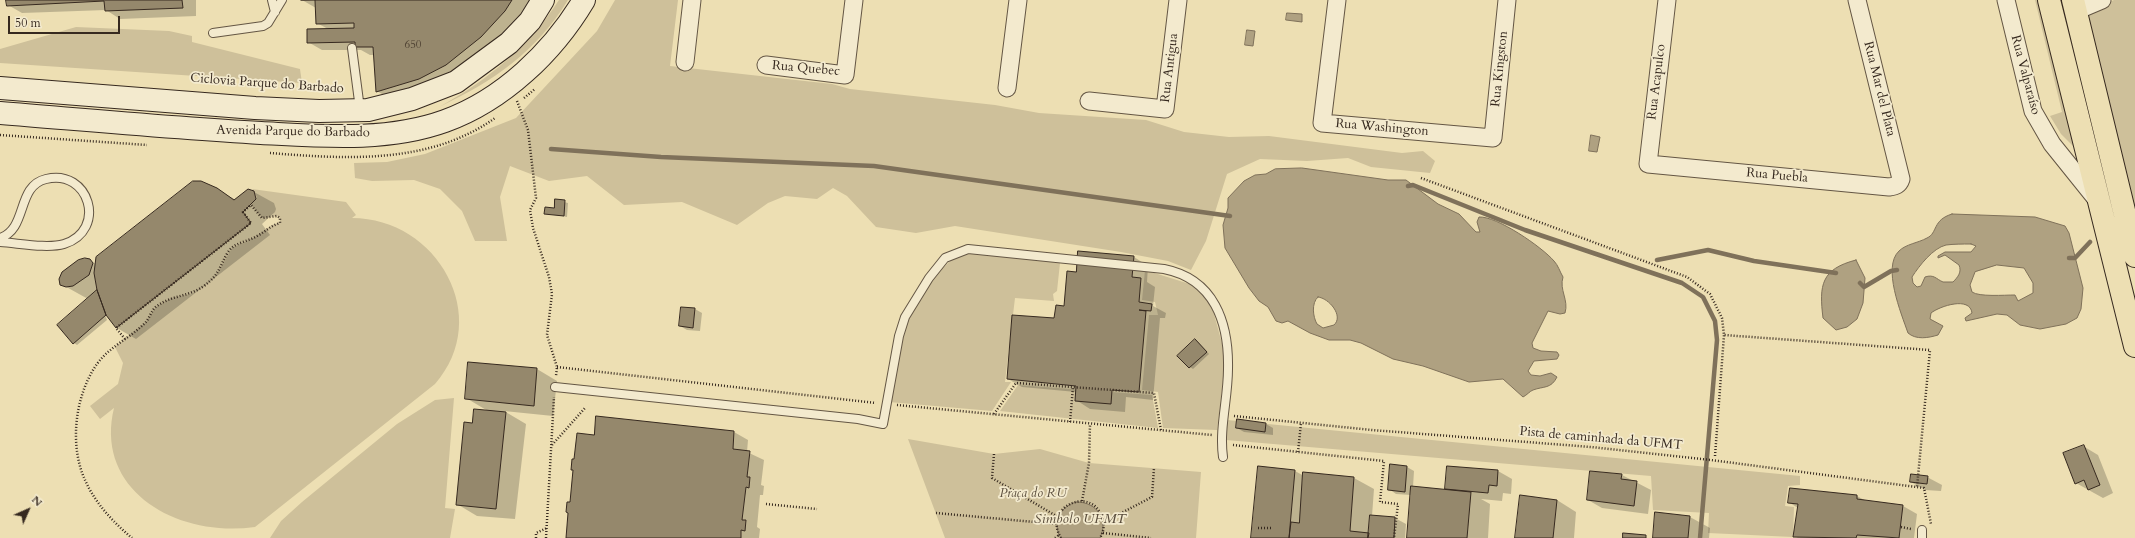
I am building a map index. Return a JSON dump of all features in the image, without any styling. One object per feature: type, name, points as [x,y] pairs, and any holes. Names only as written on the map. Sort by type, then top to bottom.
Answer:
[{"type":"main road","name":"Avenida Parque do Barbado","points":[[0,88],[255,108],[319,111],[368,110],[412,99],[456,82],[509,43],[530,21],[543,0]]},
{"type":"main road","name":"Avenida Parque do Barbado","points":[[0,113],[196,129],[354,136],[414,129],[444,121],[482,104],[532,67],[572,21],[584,0]]},
{"type":"main road","points":[[2049,0],[2135,346]]},
{"type":"main road","points":[[2074,6],[2135,256]]},
{"type":"street","points":[[685,62],[692,0]]},
{"type":"street","name":"Rua Quebec","points":[[766,66],[845,75],[854,0]]},
{"type":"street","points":[[1007,88],[1018,0]]},
{"type":"street","name":"Rua Antigua","points":[[1089,101],[1165,109],[1178,0]]},
{"type":"street","name":"Rua Washington","points":[[1337,0],[1322,123],[1493,138]]},
{"type":"street","name":"Rua Kingston","points":[[1493,138],[1507,0]]},
{"type":"street","name":"Rua Acapulco","points":[[1648,164],[1667,0]]},
{"type":"street","name":"Rua Mar del Plata","points":[[1857,0],[1901,178]]},
{"type":"street","name":"Rua Valparaíso","points":[[2006,0],[2033,110],[2052,144],[2099,202]]},
{"type":"street","points":[[2074,6],[2102,0]]},
{"type":"street","name":"Rua Puebla","points":[[1648,164],[1889,187],[1899,183],[1901,178]]},
{"type":"lane","points":[[272,0],[275,12]]},
{"type":"lane","points":[[213,33],[263,26],[275,12],[282,0]]},
{"type":"lane","points":[[352,48],[360,110]]},
{"type":"lane","points":[[0,238],[6,236],[14,228],[28,193],[40,181],[52,178],[70,181],[86,195],[90,204],[90,216],[86,226],[78,236],[65,244],[54,245],[0,242]]},
{"type":"lane","points":[[555,387],[850,418],[882,424],[899,336],[906,317],[929,278],[945,258],[968,249],[1164,269],[1179,272],[1189,277],[1207,292],[1214,302],[1223,325],[1228,370],[1221,444],[1223,457]]},
{"type":"path","points":[[518,102],[528,130],[536,198],[530,210],[533,228],[549,277],[552,294],[547,335],[556,367],[546,538]]},
{"type":"path","points":[[1420,178],[1687,277],[1710,294],[1722,318],[1724,335],[1715,456]]},
{"type":"path","points":[[125,339],[116,328],[251,223],[243,212],[251,205],[262,218],[277,216],[280,218],[279,223],[272,225],[255,237],[232,248],[219,271],[204,286],[192,294],[171,298],[156,307],[146,322],[101,359],[92,373],[81,398],[76,428],[77,454],[85,480],[113,521],[132,538]]},
{"type":"path","points":[[1724,335],[1930,350],[1917,487],[1924,488],[1933,532]]},
{"type":"path","points":[[994,415],[1016,383],[1154,393],[1161,430]]},
{"type":"path","points":[[1070,422],[1073,387]]},
{"type":"path","points":[[551,445],[585,408]]},
{"type":"path","name":"Pista de caminhada da UFMT","points":[[1224,415],[1705,459],[1917,487]]},
{"type":"path","points":[[1298,452],[1301,423]]},
{"type":"path","points":[[1082,501],[1089,463],[1090,424]]},
{"type":"path","points":[[1221,444],[1384,461],[1380,502],[1398,504],[1394,538]]},
{"type":"path","points":[[994,454],[992,478],[1058,517]]},
{"type":"path","points":[[1104,522],[1152,497],[1154,468]]},
{"type":"path","points":[[1055,538],[1060,537],[1056,524],[1058,517],[1066,506],[1082,501],[1096,508],[1104,522],[1103,533],[1100,538]]},
{"type":"path","points":[[766,504],[817,509]]},
{"type":"path","points":[[936,513],[1056,524]]},
{"type":"path","points":[[536,538],[536,533],[547,528]]},
{"type":"path","points":[[1258,528],[1271,528]]},
{"type":"path","points":[[1103,533],[1151,538]]},
{"type":"green space","points":[[559,0],[568,0],[556,18],[528,50],[478,87],[439,107],[474,86],[506,61],[521,47],[547,17]]},
{"type":"green space","points":[[615,0],[678,0],[670,66],[832,84],[850,89],[995,105],[1039,113],[1146,120],[1184,132],[1229,137],[1269,136],[1402,153],[1423,151],[1435,161],[1430,173],[1371,167],[1348,158],[1307,161],[1260,159],[1227,174],[1206,241],[1191,270],[1168,261],[1121,252],[955,226],[916,233],[876,227],[847,196],[833,188],[817,199],[785,196],[768,203],[737,225],[682,202],[624,205],[587,176],[549,181],[510,166],[500,197],[507,241],[475,241],[462,211],[440,189],[414,180],[372,181],[355,178],[354,163],[387,162],[425,154],[516,118],[597,31]]},
{"type":"green space","points":[[2035,0],[2041,0],[2080,153],[2061,134],[2050,116],[2062,112]]},
{"type":"green space","points":[[2114,0],[2135,0],[2135,224],[2086,12]]},
{"type":"green space","points":[[76,27],[169,31],[192,36],[192,42],[300,69],[302,83],[0,63],[0,49]]},
{"type":"green space","points":[[252,189],[346,202],[356,215],[352,218],[382,222],[409,235],[431,253],[448,276],[457,302],[459,330],[452,358],[435,384],[255,527],[225,528],[197,525],[170,516],[147,502],[129,485],[116,463],[111,437],[114,408],[100,419],[90,406],[118,384],[123,363],[115,347],[146,322],[156,307],[171,298],[192,294],[212,279],[219,271],[232,248],[255,237],[272,225],[280,222],[280,218],[277,216],[262,218],[251,205],[257,197]]},
{"type":"green space","points":[[970,253],[1060,263],[1057,291],[1053,294],[1054,301],[1015,298],[1005,382],[1011,382],[992,411],[889,402],[907,322],[934,277],[956,255]]},
{"type":"green space","points":[[1145,270],[1193,285],[1211,303],[1226,358],[1217,430],[1163,428],[1158,392],[1142,390],[1149,315],[1158,315],[1155,302],[1142,300]]},
{"type":"green space","points":[[1018,385],[1152,395],[1158,428],[1000,411]]},
{"type":"green space","points":[[454,398],[445,508],[455,509],[450,538],[270,538],[281,521],[302,502],[397,424],[435,400]]},
{"type":"green space","points":[[1227,420],[1800,476],[1800,485],[1788,486],[1785,506],[1794,507],[1793,537],[1708,533],[1709,513],[1653,510],[1651,476],[1226,440]]},
{"type":"green space","name":"Praça do RU","points":[[908,439],[994,454],[1040,449],[1089,463],[1201,472],[1196,538],[945,538]]},
{"type":"water","points":[[1287,13],[1302,14],[1302,22],[1286,20]]},
{"type":"water","points":[[1247,30],[1255,31],[1253,46],[1245,45]]},
{"type":"water","points":[[1591,135],[1600,137],[1597,152],[1589,151]]},
{"type":"water","points":[[1302,168],[1388,180],[1406,180],[1438,204],[1459,214],[1476,232],[1480,232],[1477,222],[1479,217],[1487,218],[1497,221],[1519,233],[1540,248],[1555,263],[1563,277],[1562,286],[1566,308],[1565,313],[1560,314],[1548,311],[1532,343],[1533,348],[1541,351],[1557,352],[1559,355],[1557,359],[1534,361],[1528,371],[1531,375],[1540,376],[1551,373],[1557,377],[1555,381],[1550,385],[1532,391],[1523,397],[1503,379],[1469,382],[1423,366],[1393,359],[1361,343],[1350,340],[1329,340],[1310,333],[1288,321],[1282,323],[1276,321],[1268,307],[1259,301],[1249,288],[1225,248],[1223,225],[1228,208],[1228,198],[1244,181],[1255,175],[1266,174],[1275,169]],"holes":[[[1318,297],[1331,304],[1337,317],[1337,321],[1334,325],[1323,328],[1317,324],[1314,318],[1313,310],[1314,303]]]},
{"type":"water","points":[[1952,214],[2035,217],[2065,226],[2069,233],[2083,288],[2081,309],[2077,318],[2066,324],[2040,329],[2020,325],[2007,315],[1997,314],[1966,321],[1965,318],[1972,313],[1970,308],[1966,305],[1954,304],[1947,305],[1931,313],[1930,319],[1943,326],[1938,335],[1918,338],[1908,333],[1894,290],[1892,268],[1894,258],[1902,249],[1930,236],[1938,223]],"holes":[[[1971,244],[1976,246],[1971,252],[1945,252],[1938,256],[1938,258],[1945,255],[1959,265],[1959,274],[1953,282],[1943,282],[1931,276],[1925,277],[1921,286],[1917,287],[1913,283],[1912,277],[1922,263],[1936,250],[1946,245]],[[1997,265],[2024,268],[2033,283],[2033,293],[2018,301],[2015,295],[1986,295],[1975,294],[1972,292],[1970,285],[1975,272]]]},
{"type":"water","points":[[1856,260],[1865,278],[1863,303],[1857,319],[1847,327],[1836,330],[1823,318],[1822,288],[1829,274],[1836,268]]},
{"type":"water","name":"Simbolo UFMT","points":[[1077,502],[1090,505],[1099,513],[1103,525],[1100,538],[1061,538],[1057,526],[1059,516],[1066,507]]},
{"type":"building","points":[[6,0],[182,0],[183,8],[105,11],[104,1],[7,6]]},
{"type":"building","points":[[315,0],[512,0],[505,11],[481,37],[446,65],[419,79],[376,92],[373,47],[355,47],[355,42],[307,43],[307,29],[354,28],[354,23],[316,24]]},
{"type":"building","points":[[193,181],[201,181],[217,188],[234,200],[248,189],[254,191],[256,199],[243,212],[251,223],[116,328],[106,315],[97,290],[94,273],[96,257]]},
{"type":"building","points":[[555,199],[565,200],[564,216],[544,214],[545,207],[554,208]]},
{"type":"building","points":[[1078,251],[1134,256],[1132,277],[1141,278],[1139,302],[1152,304],[1151,311],[1139,310],[1146,311],[1139,392],[1112,390],[1111,404],[1075,401],[1076,386],[1007,379],[1012,315],[1054,318],[1056,305],[1064,306],[1067,271],[1076,272]]},
{"type":"building","points":[[85,258],[90,259],[93,263],[89,275],[73,286],[66,287],[60,285],[59,279],[62,272],[78,260]]},
{"type":"building","points":[[97,290],[106,315],[73,344],[57,325]]},
{"type":"building","points":[[681,307],[695,308],[693,328],[679,326]]},
{"type":"building","points":[[1195,339],[1207,352],[1189,368],[1177,356]]},
{"type":"building","points":[[468,362],[537,368],[534,406],[465,399]]},
{"type":"building","points":[[474,409],[506,412],[496,509],[456,505],[464,422],[472,423]]},
{"type":"building","points":[[596,416],[734,431],[733,449],[750,451],[747,477],[750,477],[749,488],[746,487],[742,520],[746,520],[745,531],[741,530],[741,538],[566,538],[568,513],[566,512],[567,502],[570,502],[573,470],[571,470],[572,459],[574,459],[577,433],[594,435]]},
{"type":"building","points":[[1237,419],[1266,423],[1265,432],[1236,428]]},
{"type":"building","points":[[2084,445],[2100,485],[2088,490],[2084,480],[2075,484],[2063,453]]},
{"type":"building","points":[[1390,464],[1407,466],[1405,492],[1388,490]]},
{"type":"building","points":[[1258,466],[1295,470],[1289,538],[1251,538]]},
{"type":"building","points":[[1447,466],[1498,470],[1497,486],[1489,485],[1488,493],[1445,489]]},
{"type":"building","points":[[1590,471],[1622,474],[1621,479],[1637,481],[1634,506],[1587,500]]},
{"type":"building","points":[[1303,472],[1354,477],[1350,531],[1369,533],[1368,538],[1289,538],[1291,522],[1299,523]]},
{"type":"building","points":[[1911,474],[1928,476],[1927,484],[1910,482]]},
{"type":"building","points":[[1411,486],[1471,492],[1467,538],[1407,538]]},
{"type":"building","points":[[1790,488],[1857,495],[1857,499],[1903,505],[1899,538],[1857,535],[1856,538],[1793,537],[1798,504],[1788,503]]},
{"type":"building","points":[[1520,495],[1557,500],[1553,538],[1515,538]]},
{"type":"building","points":[[1655,512],[1690,516],[1688,538],[1653,538]]},
{"type":"building","points":[[1370,515],[1395,517],[1394,538],[1368,538]]},
{"type":"building","points":[[1623,533],[1646,535],[1646,538],[1623,538]]},
{"type":"waterway","points":[[551,149],[661,157],[874,166],[1230,216]]},
{"type":"waterway","points":[[1408,186],[1413,185],[1525,230],[1682,283],[1703,297],[1715,321],[1717,340],[1700,538]]},
{"type":"waterway","points":[[2069,258],[2075,258],[2090,242]]},
{"type":"waterway","points":[[1657,260],[1708,250],[1754,261],[1836,273]]},
{"type":"waterway","points":[[1860,283],[1864,287],[1891,271],[1897,270]]}]
